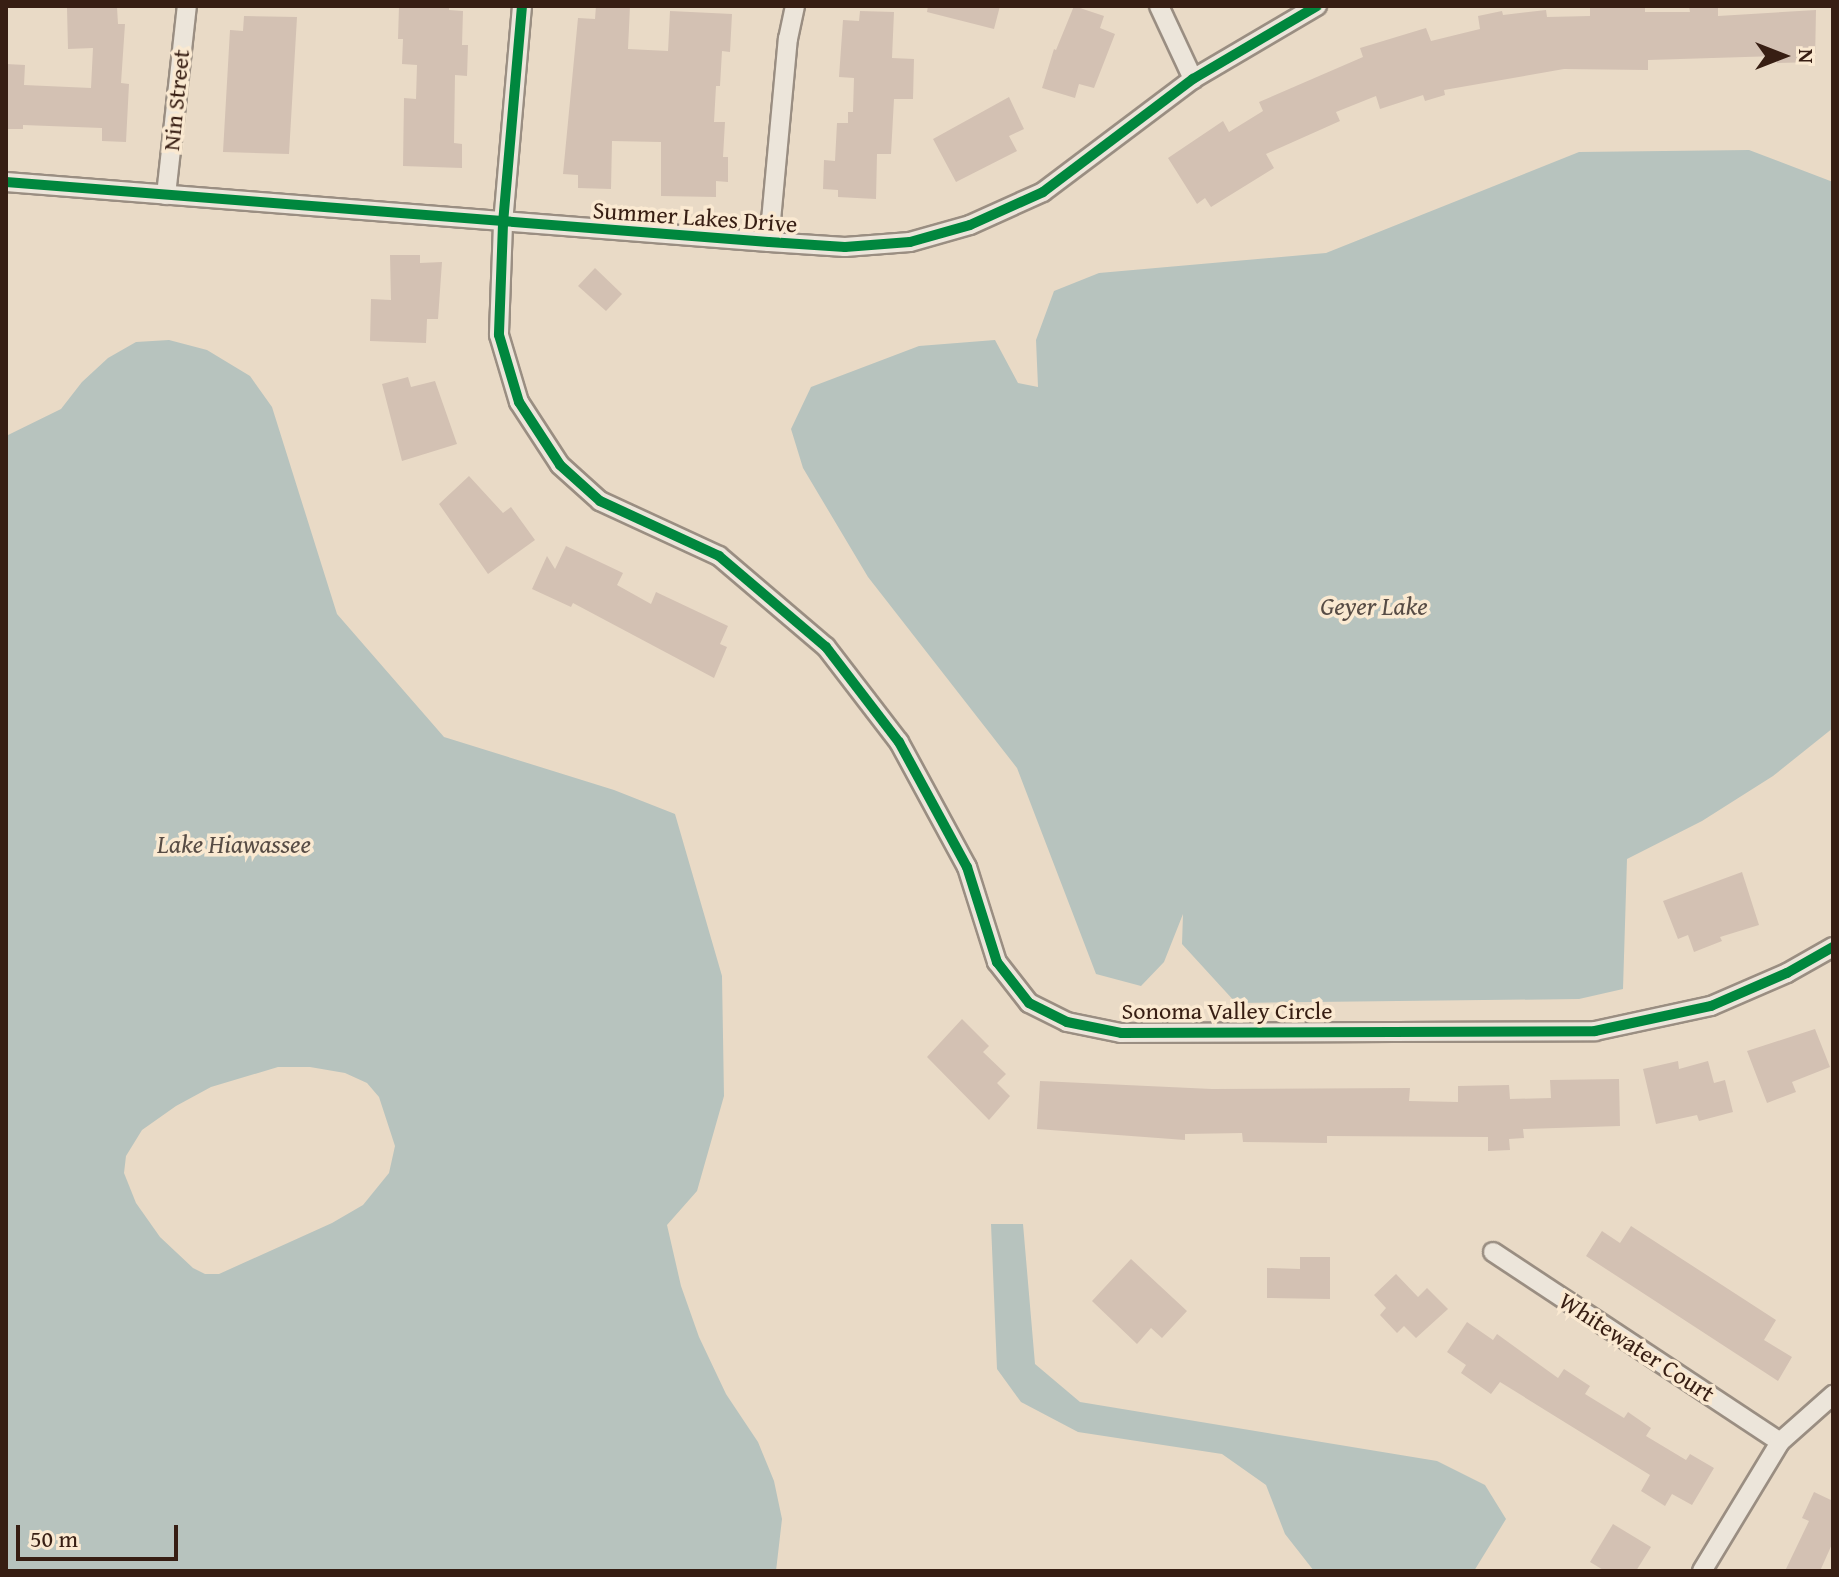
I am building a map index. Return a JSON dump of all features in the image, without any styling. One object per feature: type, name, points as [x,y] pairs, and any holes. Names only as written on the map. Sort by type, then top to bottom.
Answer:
[{"type":"street","name":"Nin Street","points":[[166,195],[187,6]]},
{"type":"street","name":"Sonoma Valley Circle","points":[[522,6],[503,224],[499,335],[519,402],[560,465],[600,501],[719,556],[826,647],[899,742],[967,867],[997,962],[1029,1003],[1067,1022],[1121,1033],[1595,1031],[1711,1006],[1787,973],[1833,947]]},
{"type":"street","points":[[769,242],[788,39],[795,6]]},
{"type":"street","points":[[1159,6],[1193,79]]},
{"type":"street","name":"Summer Lakes Drive","points":[[6,182],[503,224],[845,247],[897,243],[970,225],[1043,192],[1193,79],[1317,6]]},
{"type":"street","name":"Whitewater Court","points":[[1493,1252],[1780,1442]]},
{"type":"street","points":[[1702,1571],[1780,1442],[1833,1395]]},
{"type":"water","name":"Geyer Lake","points":[[1749,150],[1833,182],[1833,728],[1773,776],[1702,821],[1627,859],[1623,989],[1579,999],[1236,1003],[1182,944],[1183,914],[1164,962],[1141,986],[1096,974],[1017,768],[868,577],[803,468],[791,429],[811,387],[919,346],[995,340],[1018,383],[1038,387],[1036,340],[1054,291],[1099,273],[1326,253],[1579,152]]},
{"type":"water","name":"Lake Hiawassee","points":[[169,340],[207,350],[250,376],[272,407],[337,614],[444,737],[614,790],[675,814],[722,976],[724,1096],[697,1191],[667,1225],[681,1286],[699,1337],[726,1394],[758,1442],[774,1481],[782,1519],[776,1571],[6,1571],[6,436],[61,409],[82,382],[108,358],[136,342]],"holes":[[[278,1067],[310,1067],[345,1073],[367,1083],[379,1097],[395,1146],[389,1173],[363,1205],[332,1223],[219,1274],[205,1274],[193,1268],[160,1237],[136,1203],[124,1173],[126,1156],[142,1130],[211,1087]]]},
{"type":"water","points":[[991,1224],[1023,1224],[1035,1364],[1080,1402],[1437,1461],[1485,1485],[1506,1519],[1474,1571],[1314,1571],[1285,1534],[1266,1485],[1222,1454],[1078,1432],[1021,1402],[997,1369]]},
{"type":"building","points":[[399,6],[449,6],[449,10],[463,11],[462,45],[468,45],[467,76],[455,75],[454,143],[462,144],[462,168],[403,166],[404,98],[416,99],[417,65],[402,64],[403,39],[398,39]]},
{"type":"building","points":[[596,6],[630,6],[628,49],[668,51],[670,11],[732,14],[730,52],[722,51],[714,122],[725,122],[723,157],[728,157],[728,182],[716,181],[716,197],[661,196],[661,142],[612,141],[611,189],[578,188],[578,175],[563,174],[578,18],[595,19]]},
{"type":"building","points":[[928,6],[1000,6],[994,29],[927,12]]},
{"type":"building","points":[[1074,6],[1104,16],[1100,28],[1115,34],[1094,88],[1079,84],[1075,98],[1042,88],[1054,49]]},
{"type":"building","points":[[1590,6],[1645,6],[1645,12],[1690,12],[1689,6],[1718,6],[1718,16],[1816,10],[1815,62],[1777,63],[1777,56],[1648,60],[1648,70],[1564,69],[1444,90],[1445,95],[1425,101],[1423,95],[1380,109],[1376,96],[1336,112],[1340,121],[1266,154],[1274,168],[1211,207],[1205,198],[1197,204],[1168,158],[1223,121],[1229,132],[1263,111],[1259,102],[1363,57],[1360,48],[1426,28],[1431,41],[1480,29],[1478,16],[1502,11],[1503,15],[1546,10],[1547,17],[1590,16]]},
{"type":"building","points":[[117,7],[118,24],[125,24],[121,83],[129,84],[126,142],[102,141],[102,128],[23,125],[23,129],[6,129],[6,64],[25,65],[24,85],[91,88],[93,48],[68,49],[67,8]]},
{"type":"building","points":[[860,11],[894,12],[892,58],[914,59],[913,99],[894,99],[891,154],[877,154],[876,199],[838,197],[838,190],[823,189],[824,160],[835,161],[837,123],[848,123],[848,112],[853,112],[854,78],[839,77],[843,20],[859,21]]},
{"type":"building","points":[[244,16],[297,17],[289,154],[223,152],[230,30],[243,31]]},
{"type":"building","points":[[1009,97],[1024,129],[1009,136],[1017,151],[956,182],[933,139]]},
{"type":"building","points":[[390,255],[420,255],[420,263],[442,262],[438,319],[427,319],[426,343],[370,341],[371,299],[391,300]]},
{"type":"building","points":[[595,268],[622,294],[606,311],[578,286]]},
{"type":"building","points":[[408,377],[411,387],[435,381],[457,444],[402,461],[382,384]]},
{"type":"building","points":[[469,476],[503,513],[511,507],[535,540],[488,574],[439,504]]},
{"type":"building","points":[[566,546],[623,573],[617,585],[651,604],[656,592],[728,626],[720,644],[727,647],[714,678],[573,603],[571,607],[532,589],[547,556],[555,569]]},
{"type":"building","points":[[1742,872],[1759,925],[1720,937],[1722,941],[1694,952],[1688,935],[1678,939],[1663,901]]},
{"type":"building","points":[[962,1019],[989,1046],[983,1052],[1006,1074],[997,1083],[1010,1096],[989,1120],[927,1057]]},
{"type":"building","points":[[1815,1029],[1830,1067],[1792,1082],[1796,1092],[1767,1103],[1747,1051]]},
{"type":"building","points":[[1678,1061],[1679,1069],[1708,1061],[1714,1083],[1725,1080],[1733,1112],[1699,1121],[1697,1115],[1656,1124],[1643,1069]]},
{"type":"building","points":[[1619,1079],[1620,1126],[1523,1129],[1524,1138],[1509,1139],[1510,1150],[1488,1151],[1488,1137],[1327,1136],[1327,1143],[1243,1142],[1242,1133],[1185,1134],[1185,1140],[1037,1129],[1040,1081],[1212,1089],[1410,1088],[1409,1101],[1458,1102],[1458,1086],[1509,1085],[1510,1099],[1551,1098],[1550,1080]]},
{"type":"building","points":[[1631,1226],[1776,1320],[1764,1340],[1792,1357],[1778,1381],[1586,1256],[1602,1231],[1620,1243]]},
{"type":"building","points":[[1300,1257],[1330,1257],[1330,1299],[1267,1298],[1267,1268],[1300,1269]]},
{"type":"building","points":[[1131,1259],[1187,1311],[1162,1338],[1151,1328],[1137,1344],[1092,1301]]},
{"type":"building","points":[[1396,1274],[1418,1297],[1427,1288],[1448,1309],[1416,1338],[1404,1326],[1397,1333],[1380,1315],[1386,1308],[1374,1295]]},
{"type":"building","points":[[1467,1322],[1493,1340],[1497,1334],[1558,1378],[1564,1369],[1590,1386],[1585,1394],[1624,1418],[1628,1412],[1651,1428],[1646,1436],[1686,1460],[1690,1454],[1714,1468],[1692,1505],[1672,1494],[1665,1506],[1641,1491],[1650,1475],[1500,1382],[1491,1394],[1461,1373],[1466,1365],[1447,1352]]},
{"type":"building","points":[[1814,1492],[1833,1501],[1833,1542],[1820,1571],[1785,1571],[1809,1521],[1802,1518]]},
{"type":"building","points":[[1613,1524],[1651,1547],[1636,1571],[1605,1571],[1590,1562]]},
{"type":"cycle path","points":[[522,6],[503,224],[499,335],[519,402],[560,465],[600,501],[719,556],[826,647],[899,742],[967,867],[997,962],[1029,1003],[1067,1022],[1121,1033],[1595,1031],[1711,1006],[1787,973],[1833,947]]},
{"type":"cycle path","points":[[6,182],[769,242],[845,247],[910,242],[970,225],[1043,192],[1193,79],[1317,6]]}]
